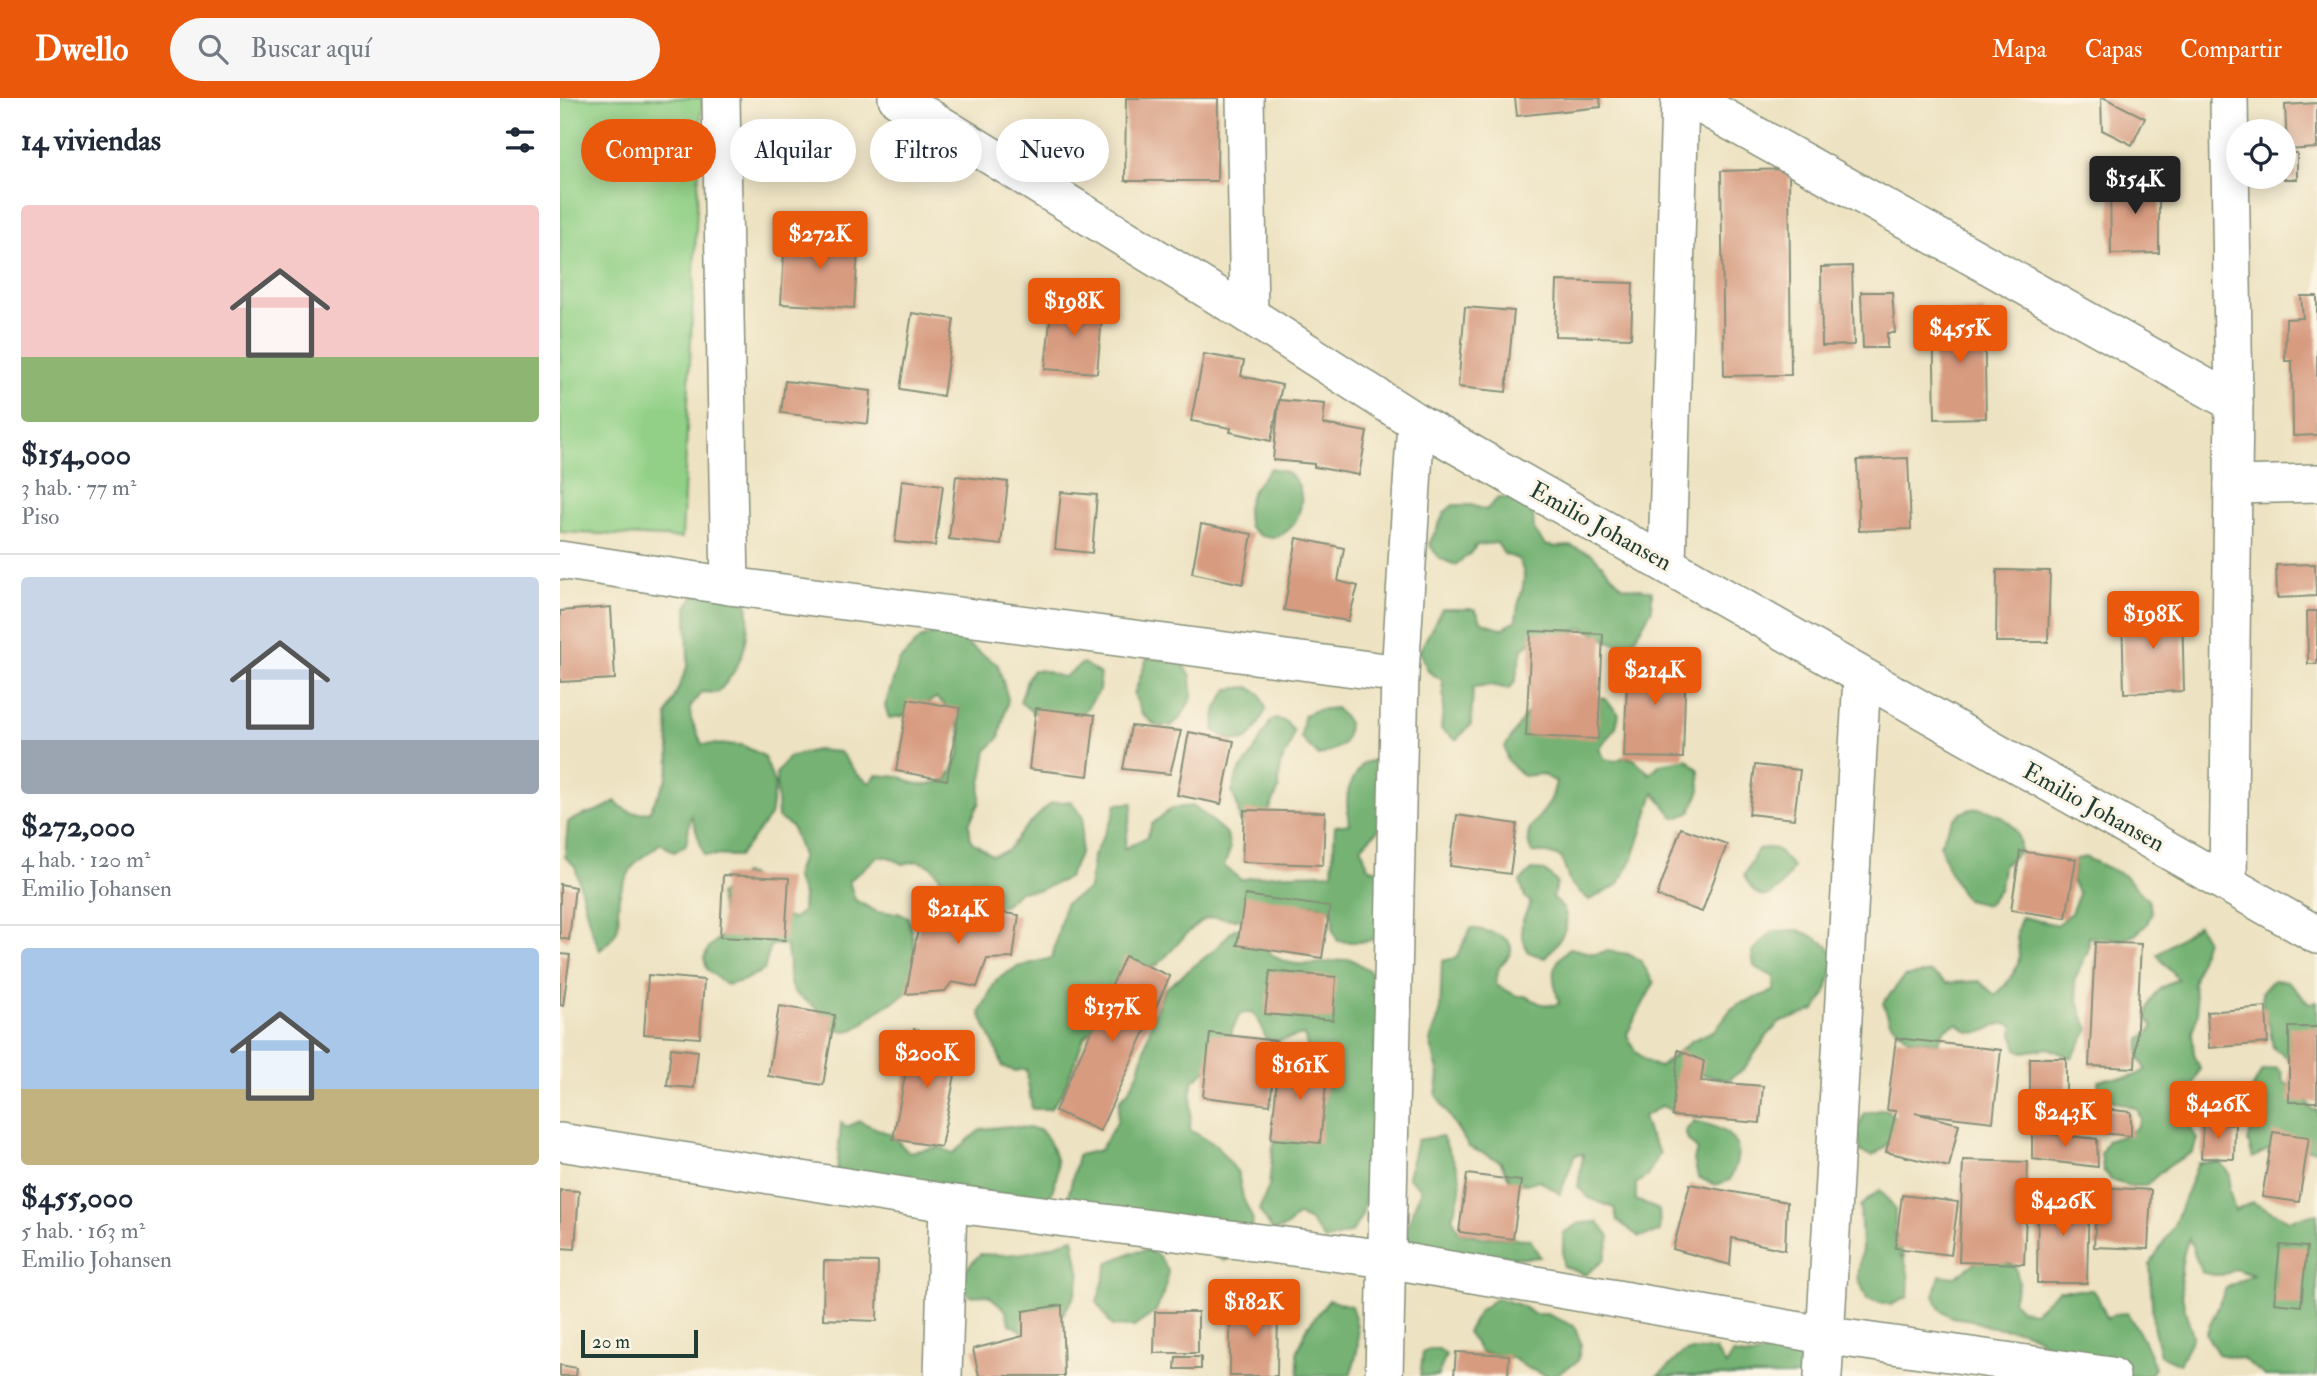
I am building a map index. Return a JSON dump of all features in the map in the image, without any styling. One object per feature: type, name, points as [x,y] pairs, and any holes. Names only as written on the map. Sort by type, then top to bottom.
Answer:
[{"type":"street","points":[[721,98],[730,586]]},
{"type":"street","name":"Emilio Johansen","points":[[897,98],[1249,315],[1416,422],[2317,935]]},
{"type":"street","points":[[1245,98],[1249,315]]},
{"type":"street","points":[[1667,563],[1680,98]]},
{"type":"street","points":[[1689,98],[2234,403]]},
{"type":"street","points":[[2228,883],[2234,403],[2229,98]]},
{"type":"street","points":[[1384,1376],[1400,674],[1416,422]]},
{"type":"street","points":[[2233,485],[2317,483]]},
{"type":"street","points":[[560,560],[730,586],[1400,674]]},
{"type":"street","points":[[1823,1376],[1823,1335],[1862,677]]},
{"type":"street","points":[[560,1142],[948,1203],[1387,1259],[1823,1335],[2111,1376]]},
{"type":"street","points":[[943,1376],[948,1203]]},
{"type":"green space","points":[[560,98],[702,98],[701,119],[581,119],[581,182],[698,182],[682,538],[560,532]]},
{"type":"green space","points":[[1271,468],[1287,473],[1296,481],[1301,503],[1293,525],[1285,533],[1274,537],[1257,534],[1249,527],[1247,518],[1251,495]]},
{"type":"green space","points":[[1498,498],[1509,498],[1533,513],[1534,530],[1545,545],[1571,546],[1592,554],[1622,586],[1652,591],[1652,609],[1632,644],[1616,644],[1582,628],[1565,638],[1536,638],[1522,649],[1515,682],[1509,689],[1490,685],[1473,687],[1471,725],[1456,740],[1441,729],[1444,701],[1442,680],[1429,672],[1419,652],[1442,609],[1475,609],[1482,622],[1503,629],[1516,620],[1524,575],[1518,559],[1504,554],[1497,543],[1476,545],[1472,552],[1455,565],[1439,558],[1429,544],[1445,512],[1453,505],[1471,505],[1486,510]]},
{"type":"green space","points":[[699,588],[746,591],[748,620],[745,646],[735,670],[717,693],[702,692],[690,707],[691,719],[702,744],[742,745],[764,756],[775,785],[770,816],[739,856],[704,855],[691,814],[686,845],[674,852],[660,843],[632,868],[621,890],[618,927],[610,941],[600,950],[591,929],[575,866],[565,857],[568,822],[615,801],[630,812],[649,812],[667,778],[670,764],[667,715],[688,665],[687,607]]},
{"type":"green space","points":[[945,629],[998,665],[1008,699],[999,738],[987,750],[980,802],[969,824],[971,841],[992,855],[1007,851],[1024,829],[1051,803],[1071,801],[1083,818],[1080,853],[1068,878],[1040,890],[1019,891],[996,908],[967,911],[931,866],[918,861],[902,864],[889,857],[877,857],[849,881],[855,900],[877,912],[898,913],[908,917],[915,955],[915,975],[905,994],[854,1029],[835,1031],[820,1011],[795,993],[789,979],[785,945],[771,945],[764,970],[742,981],[726,985],[707,969],[704,958],[709,947],[725,933],[719,895],[743,874],[750,875],[770,902],[775,914],[793,919],[802,912],[803,895],[795,877],[802,856],[792,827],[778,818],[776,774],[789,757],[816,750],[840,752],[858,775],[870,783],[876,775],[901,777],[925,785],[947,780],[960,746],[959,725],[954,716],[936,698],[903,716],[889,718],[885,706],[899,661],[920,639]]},
{"type":"green space","points":[[1147,658],[1181,662],[1191,676],[1192,697],[1181,717],[1171,726],[1156,726],[1142,714],[1134,694]]},
{"type":"green space","points":[[1083,663],[1100,674],[1099,691],[1084,712],[1061,719],[1034,713],[1020,702],[1033,670],[1064,677]]},
{"type":"green space","points":[[1249,687],[1260,694],[1266,709],[1247,739],[1241,741],[1225,737],[1214,730],[1216,710],[1228,689]]},
{"type":"green space","points":[[1593,695],[1605,699],[1619,714],[1616,727],[1599,749],[1605,759],[1634,759],[1650,774],[1660,764],[1687,759],[1699,770],[1700,790],[1690,813],[1675,818],[1654,793],[1633,858],[1618,885],[1589,900],[1570,883],[1561,857],[1532,853],[1529,844],[1529,831],[1550,801],[1556,782],[1542,774],[1523,776],[1507,760],[1505,747],[1526,714]]},
{"type":"green space","points":[[1336,708],[1348,722],[1346,737],[1338,748],[1319,756],[1301,738],[1304,715],[1316,710]]},
{"type":"green space","points":[[1276,718],[1286,722],[1294,731],[1280,765],[1279,788],[1270,809],[1253,826],[1240,821],[1232,793],[1238,773],[1250,758],[1270,722]]},
{"type":"green space","points":[[1392,755],[1388,820],[1361,847],[1368,867],[1390,874],[1397,926],[1369,940],[1338,941],[1330,908],[1305,904],[1235,919],[1214,917],[1199,923],[1157,965],[1148,968],[1084,1038],[1063,1092],[1050,1109],[1032,1109],[1026,1069],[1015,1071],[1003,1067],[980,1012],[996,980],[1017,967],[1052,958],[1065,904],[1089,889],[1093,856],[1113,817],[1116,804],[1133,803],[1124,849],[1147,837],[1152,824],[1172,808],[1194,806],[1227,834],[1230,850],[1224,866],[1241,880],[1273,875],[1332,873],[1335,826],[1349,824],[1347,798],[1353,779],[1363,763]]},
{"type":"green space","points":[[1978,808],[2002,817],[2013,827],[2020,851],[2003,866],[2000,888],[1987,905],[1966,900],[1950,873],[1940,845],[1958,815]]},
{"type":"green space","points":[[1758,849],[1776,849],[1793,867],[1778,890],[1766,896],[1754,891],[1744,876]]},
{"type":"green space","points":[[2085,857],[2125,876],[2148,900],[2152,912],[2147,924],[2135,935],[2121,940],[2089,937],[2088,951],[2074,981],[2081,1013],[2089,1029],[2072,1058],[2048,1048],[2023,1052],[2017,1049],[2013,1025],[2008,1024],[1999,1024],[1982,1032],[1968,1032],[1957,1023],[1945,1029],[1938,1042],[1909,1039],[1890,1022],[1883,1003],[1904,977],[1931,972],[1946,983],[1979,981],[1995,995],[2007,983],[2016,968],[2019,957],[2017,933],[2022,917],[2058,925],[2071,913],[2079,894],[2072,881],[2076,859]]},
{"type":"green space","points":[[1532,870],[1545,871],[1557,882],[1553,898],[1561,906],[1567,921],[1562,936],[1545,958],[1528,952],[1522,932],[1522,922],[1531,903],[1525,897],[1520,881]]},
{"type":"green space","points":[[2198,925],[2206,939],[2193,984],[2198,1014],[2192,1032],[2194,1054],[2200,1069],[2182,1117],[2197,1139],[2193,1152],[2169,1165],[2145,1186],[2130,1186],[2113,1181],[2103,1170],[2101,1153],[2108,1140],[2132,1131],[2141,1119],[2137,1109],[2099,1094],[2098,1081],[2133,1076],[2146,1069],[2139,1058],[2140,1040],[2154,1027],[2147,1018],[2151,1003],[2160,989],[2178,979],[2157,955]]},
{"type":"green space","points":[[1471,928],[1498,935],[1509,942],[1510,954],[1499,968],[1496,985],[1541,1004],[1559,1003],[1555,967],[1570,948],[1595,954],[1607,951],[1628,954],[1640,960],[1654,983],[1627,1034],[1639,1055],[1660,1067],[1691,1041],[1715,1030],[1731,1009],[1774,991],[1774,977],[1754,966],[1752,952],[1773,931],[1798,930],[1812,936],[1827,945],[1835,957],[1835,965],[1825,994],[1815,1010],[1779,1023],[1744,1069],[1728,1080],[1685,1071],[1678,1107],[1670,1110],[1662,1106],[1643,1117],[1648,1133],[1660,1153],[1647,1176],[1636,1184],[1636,1200],[1659,1210],[1660,1232],[1639,1237],[1617,1220],[1614,1208],[1589,1198],[1578,1187],[1583,1154],[1575,1155],[1560,1194],[1539,1180],[1526,1184],[1511,1182],[1500,1161],[1469,1147],[1436,1095],[1439,1075],[1430,1041],[1440,1013],[1442,961],[1456,958]]},
{"type":"green space","points":[[1234,929],[1255,937],[1272,955],[1287,962],[1314,964],[1351,959],[1373,973],[1379,988],[1371,1162],[1362,1215],[1352,1232],[1325,1241],[1310,1221],[1298,1215],[1286,1227],[1273,1231],[1259,1210],[1269,1186],[1273,1147],[1279,1126],[1318,1088],[1333,1078],[1331,1072],[1313,1068],[1304,1035],[1277,1041],[1266,1039],[1252,1012],[1240,1014],[1232,1030],[1231,1045],[1221,1058],[1192,1082],[1190,1130],[1216,1145],[1238,1173],[1243,1198],[1253,1220],[1248,1252],[1224,1261],[1202,1247],[1103,1223],[1068,1197],[1078,1155],[1100,1150],[1117,1122],[1120,1100],[1139,1071],[1152,1020],[1165,989],[1213,951]]},
{"type":"green space","points":[[2273,980],[2287,981],[2309,1003],[2317,1002],[2317,1062],[2293,1066],[2273,1048],[2269,1024],[2263,1012],[2262,992]]},
{"type":"green space","points":[[2277,1068],[2282,1073],[2283,1081],[2306,1099],[2313,1110],[2317,1110],[2317,1150],[2278,1147],[2253,1158],[2248,1142],[2254,1120],[2242,1106],[2262,1071]]},
{"type":"green space","points":[[1885,1109],[1895,1118],[1890,1140],[1872,1156],[1861,1152],[1856,1131],[1865,1113]]},
{"type":"green space","points":[[859,1121],[892,1135],[908,1152],[941,1147],[952,1154],[981,1129],[1010,1126],[1041,1130],[1056,1158],[1055,1184],[1046,1204],[837,1171],[841,1122],[846,1127]]},
{"type":"green space","points":[[1694,1121],[1721,1130],[1733,1139],[1738,1152],[1730,1180],[1715,1185],[1698,1177],[1694,1160],[1697,1149],[1688,1140],[1685,1131]]},
{"type":"green space","points":[[1442,1136],[1457,1167],[1461,1183],[1452,1217],[1459,1232],[1482,1237],[1530,1239],[1540,1257],[1470,1255],[1410,1258],[1404,1236],[1421,1189],[1408,1177],[1417,1140]]},
{"type":"green space","points":[[2220,1162],[2230,1175],[2229,1190],[2235,1211],[2252,1202],[2289,1220],[2317,1214],[2317,1376],[2265,1376],[2243,1359],[2218,1354],[2206,1334],[2226,1288],[2253,1275],[2235,1269],[2219,1275],[2201,1272],[2189,1238],[2182,1262],[2181,1287],[2193,1336],[2179,1364],[2160,1355],[2153,1325],[2150,1265],[2174,1225],[2198,1163]]},
{"type":"green space","points":[[1880,1190],[1895,1208],[1895,1233],[1908,1276],[1908,1297],[1891,1305],[1867,1299],[1858,1277],[1862,1248],[1860,1206]]},
{"type":"green space","points":[[1598,1222],[1610,1237],[1604,1260],[1585,1275],[1563,1266],[1563,1233],[1580,1223]]},
{"type":"green space","points":[[1073,1238],[1080,1276],[1074,1297],[1051,1332],[1029,1336],[1010,1324],[1005,1309],[988,1295],[969,1296],[959,1277],[980,1254],[1028,1252]]},
{"type":"green space","points":[[1146,1250],[1158,1255],[1168,1271],[1164,1294],[1155,1312],[1134,1327],[1112,1326],[1097,1302],[1109,1262]]},
{"type":"green space","points":[[1980,1259],[1998,1260],[2015,1266],[2019,1282],[2013,1300],[2020,1310],[2034,1312],[2059,1290],[2092,1290],[2107,1318],[2127,1313],[2143,1339],[2155,1368],[2150,1376],[2096,1376],[2023,1331],[1951,1317],[1940,1309],[1934,1296],[1940,1275],[1955,1277]]},
{"type":"green space","points":[[1497,1298],[1520,1305],[1534,1314],[1547,1314],[1574,1326],[1581,1343],[1578,1361],[1554,1376],[1548,1376],[1527,1368],[1513,1358],[1481,1352],[1467,1332],[1480,1310]]},
{"type":"green space","points":[[1329,1300],[1351,1306],[1354,1315],[1358,1340],[1350,1375],[1299,1376],[1297,1353],[1308,1326]]},
{"type":"green space","points":[[1783,1338],[1810,1356],[1807,1376],[1657,1376],[1681,1355],[1692,1350],[1715,1350],[1726,1365],[1733,1354],[1760,1355]]},
{"type":"green space","points":[[1429,1349],[1439,1349],[1446,1355],[1438,1376],[1420,1376],[1423,1353]]},
{"type":"building","points":[[1126,98],[1218,98],[1217,181],[1125,181]]},
{"type":"building","points":[[1515,98],[1600,98],[1601,107],[1517,116]]},
{"type":"building","points":[[2101,98],[2145,118],[2132,145],[2102,130]]},
{"type":"building","points":[[2317,103],[2317,148],[2296,149],[2296,119],[2286,119],[2285,105]]},
{"type":"building","points":[[1789,169],[1791,375],[1724,376],[1721,171]]},
{"type":"building","points":[[2110,179],[2159,179],[2159,253],[2111,254]]},
{"type":"building","points":[[785,233],[859,238],[854,308],[781,304]]},
{"type":"building","points":[[1852,266],[1854,345],[1822,346],[1821,267]]},
{"type":"building","points":[[1557,281],[1633,283],[1631,338],[1555,336]]},
{"type":"building","points":[[1861,292],[1892,292],[1895,333],[1887,333],[1887,348],[1863,348]]},
{"type":"building","points":[[2301,296],[2317,296],[2317,435],[2293,436],[2292,361],[2285,361],[2286,319],[2303,318]]},
{"type":"building","points":[[1052,302],[1103,306],[1097,373],[1045,369]]},
{"type":"building","points":[[1465,307],[1514,311],[1506,392],[1458,387]]},
{"type":"building","points":[[1984,311],[1986,418],[1935,419],[1933,312]]},
{"type":"building","points":[[912,313],[954,319],[943,396],[900,389]]},
{"type":"building","points":[[1204,354],[1244,361],[1241,376],[1282,385],[1271,441],[1230,432],[1231,428],[1191,421]]},
{"type":"building","points":[[785,381],[871,391],[868,424],[781,413]]},
{"type":"building","points":[[1279,400],[1325,404],[1323,424],[1367,432],[1359,475],[1314,467],[1314,464],[1273,460]]},
{"type":"building","points":[[1908,458],[1911,529],[1859,531],[1857,460]]},
{"type":"building","points":[[956,476],[1008,482],[1001,545],[949,539]]},
{"type":"building","points":[[902,480],[943,485],[935,546],[895,542]]},
{"type":"building","points":[[1061,492],[1097,495],[1092,553],[1055,549]]},
{"type":"building","points":[[1201,524],[1252,534],[1243,584],[1192,573]]},
{"type":"building","points":[[1297,538],[1344,548],[1338,581],[1358,586],[1348,621],[1284,610]]},
{"type":"building","points":[[2315,564],[2316,596],[2277,598],[2276,565]]},
{"type":"building","points":[[1997,570],[2050,571],[2048,642],[1996,642]]},
{"type":"building","points":[[611,607],[615,679],[560,682],[560,611]]},
{"type":"building","points":[[2182,609],[2184,691],[2124,693],[2122,610]]},
{"type":"building","points":[[2307,611],[2317,611],[2317,664],[2308,664]]},
{"type":"building","points":[[1531,631],[1603,634],[1598,739],[1526,736]]},
{"type":"building","points":[[1628,656],[1686,658],[1683,758],[1624,757]]},
{"type":"building","points":[[908,699],[960,708],[947,780],[896,771]]},
{"type":"building","points":[[1036,708],[1095,715],[1088,776],[1029,769]]},
{"type":"building","points":[[1131,726],[1181,731],[1170,774],[1123,769]]},
{"type":"building","points":[[1189,732],[1234,741],[1221,804],[1177,795]]},
{"type":"building","points":[[1755,765],[1800,770],[1794,819],[1749,814]]},
{"type":"building","points":[[1244,810],[1325,812],[1323,865],[1242,862]]},
{"type":"building","points":[[1457,815],[1517,824],[1510,874],[1450,866]]},
{"type":"building","points":[[1681,828],[1727,844],[1702,912],[1657,896]]},
{"type":"building","points":[[2020,851],[2076,859],[2066,918],[2011,910]]},
{"type":"building","points":[[723,875],[789,878],[785,940],[720,937]]},
{"type":"building","points":[[560,884],[575,887],[569,940],[560,938]]},
{"type":"building","points":[[1245,895],[1330,907],[1322,958],[1237,945]]},
{"type":"building","points":[[923,902],[1019,915],[1013,958],[987,959],[977,987],[952,982],[945,991],[906,994]]},
{"type":"building","points":[[2095,942],[2141,944],[2135,1068],[2089,1066]]},
{"type":"building","points":[[560,954],[570,955],[563,1006],[560,1005]]},
{"type":"building","points":[[1125,956],[1170,976],[1100,1131],[1055,1111]]},
{"type":"building","points":[[1270,971],[1336,977],[1333,1020],[1265,1014]]},
{"type":"building","points":[[648,975],[704,980],[700,1038],[644,1034]]},
{"type":"building","points":[[779,1006],[835,1015],[823,1085],[768,1076]]},
{"type":"building","points":[[2266,1007],[2268,1043],[2209,1048],[2207,1012]]},
{"type":"building","points":[[2289,1027],[2317,1027],[2317,1102],[2289,1102]]},
{"type":"building","points":[[914,1029],[961,1044],[941,1147],[893,1139]]},
{"type":"building","points":[[1210,1033],[1277,1041],[1270,1105],[1203,1097]]},
{"type":"building","points":[[1896,1038],[2001,1050],[1993,1122],[1915,1113],[1959,1124],[1949,1167],[1886,1152],[1896,1111],[1887,1110]]},
{"type":"building","points":[[671,1048],[698,1051],[694,1088],[667,1086]]},
{"type":"building","points":[[1678,1050],[1704,1061],[1701,1081],[1763,1086],[1760,1123],[1672,1116]]},
{"type":"building","points":[[2030,1058],[2066,1058],[2066,1124],[2030,1124]]},
{"type":"building","points":[[1279,1061],[1328,1065],[1320,1143],[1271,1139]]},
{"type":"building","points":[[2076,1106],[2131,1112],[2131,1136],[2072,1130]]},
{"type":"building","points":[[2203,1122],[2235,1124],[2234,1159],[2201,1158]]},
{"type":"building","points":[[2032,1132],[2097,1139],[2098,1167],[2032,1159]]},
{"type":"building","points":[[2273,1132],[2309,1137],[2299,1202],[2262,1197]]},
{"type":"building","points":[[1963,1160],[2028,1162],[2024,1264],[1959,1262]]},
{"type":"building","points":[[1467,1174],[1521,1181],[1513,1239],[1459,1232]]},
{"type":"building","points":[[1690,1184],[1787,1202],[1785,1250],[1732,1238],[1730,1265],[1673,1249]]},
{"type":"building","points":[[2097,1187],[2151,1190],[2148,1249],[2094,1247]]},
{"type":"building","points":[[560,1190],[579,1191],[575,1249],[560,1248]]},
{"type":"building","points":[[2038,1194],[2089,1194],[2087,1283],[2037,1283]]},
{"type":"building","points":[[1902,1195],[1958,1202],[1951,1255],[1895,1248]]},
{"type":"building","points":[[2280,1245],[2307,1247],[2301,1306],[2274,1303]]},
{"type":"building","points":[[824,1261],[878,1262],[877,1321],[823,1319]]},
{"type":"building","points":[[1230,1302],[1278,1302],[1277,1376],[1230,1376]]},
{"type":"building","points":[[1062,1305],[1064,1376],[979,1376],[973,1349],[1023,1336],[1023,1311]]},
{"type":"building","points":[[1155,1312],[1198,1312],[1198,1353],[1154,1353]]},
{"type":"building","points":[[1456,1352],[1509,1355],[1508,1376],[1454,1376]]},
{"type":"building","points":[[1176,1357],[1201,1357],[1201,1369],[1175,1369]]},
{"type":"building","points":[[560,1365],[577,1368],[576,1376],[560,1376]]}]
